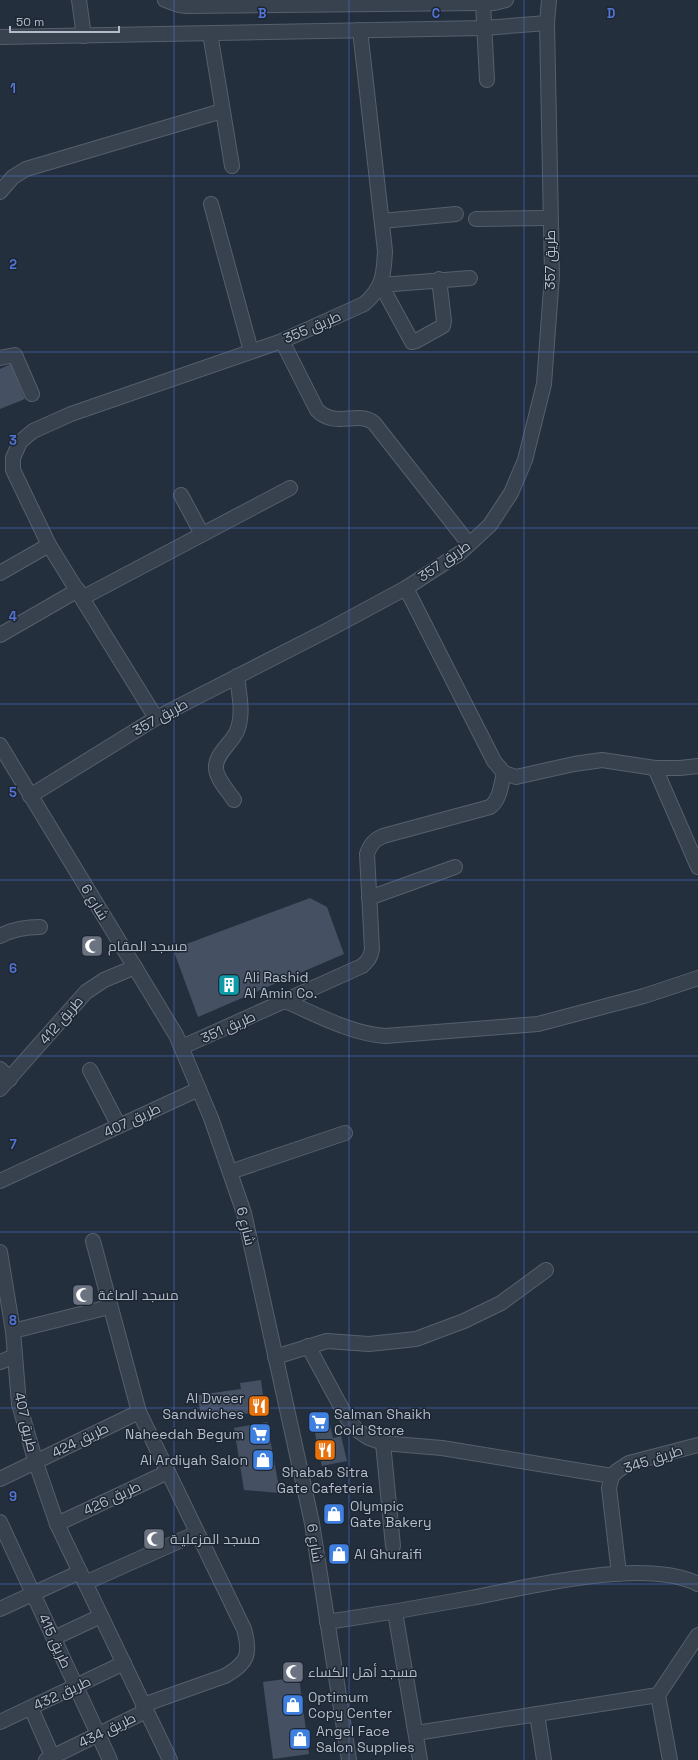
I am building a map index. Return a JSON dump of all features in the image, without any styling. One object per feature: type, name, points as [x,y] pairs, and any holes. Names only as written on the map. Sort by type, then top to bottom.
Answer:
[{"type":"street","points":[[79,0],[84,36]]},
{"type":"street","points":[[165,0],[186,6],[483,4],[506,0]]},
{"type":"street","name":"طريق 357","points":[[30,796],[156,718],[406,588],[460,553],[490,524],[511,493],[525,460],[544,384],[552,275],[547,23],[549,0]]},
{"type":"street","points":[[483,4],[487,80]]},
{"type":"street","points":[[0,37],[484,28],[547,23]]},
{"type":"street","points":[[360,30],[385,251],[381,285],[410,340],[414,342],[442,327],[444,324],[439,280]]},
{"type":"street","points":[[210,32],[232,166]]},
{"type":"street","points":[[0,192],[13,177],[26,169],[222,111]]},
{"type":"street","points":[[211,204],[251,351]]},
{"type":"street","points":[[382,221],[456,214]]},
{"type":"street","points":[[476,219],[550,218]]},
{"type":"street","points":[[381,285],[470,278]]},
{"type":"street","name":"طريق 355","points":[[49,545],[13,465],[13,458],[20,442],[33,431],[71,414],[282,340],[364,304],[372,298],[381,285]]},
{"type":"street","points":[[282,340],[317,410],[327,418],[364,419],[374,423],[469,544]]},
{"type":"street","points":[[0,358],[15,355],[32,394]]},
{"type":"street","points":[[0,635],[202,534],[290,488]]},
{"type":"street","points":[[181,496],[202,534]]},
{"type":"street","points":[[0,573],[49,545],[156,718]]},
{"type":"street","points":[[406,588],[494,761],[504,774],[516,777],[574,764],[602,760],[655,768],[698,766]]},
{"type":"street","points":[[234,800],[217,774],[216,766],[218,758],[234,738],[240,720],[241,709],[237,676]]},
{"type":"street","name":"شارع 6","points":[[0,745],[176,1035],[199,1089],[230,1172],[244,1213],[312,1523],[349,1760]]},
{"type":"street","points":[[655,768],[698,867]]},
{"type":"street","name":"طريق 351","points":[[182,1047],[367,963],[372,949],[367,854],[369,846],[382,836],[490,807],[496,802],[504,774]]},
{"type":"street","points":[[369,898],[456,867]]},
{"type":"street","points":[[0,936],[23,927],[40,927]]},
{"type":"street","name":"طريق 412","points":[[3,1079],[86,992],[104,980],[135,967]]},
{"type":"street","points":[[285,1001],[352,1030],[385,1036],[538,1024],[644,996],[698,978]]},
{"type":"street","points":[[90,1070],[119,1126]]},
{"type":"street","name":"طريق 407","points":[[0,1181],[199,1089]]},
{"type":"street","points":[[230,1172],[345,1133]]},
{"type":"street","name":"طريق 434","points":[[51,1759],[145,1708],[237,1670],[245,1660],[248,1644],[244,1629],[139,1412],[109,1307],[93,1242]]},
{"type":"street","name":"طريق 407","points":[[0,1252],[2,1277],[13,1331],[19,1404],[36,1463],[57,1524],[145,1708],[165,1759]]},
{"type":"street","points":[[276,1356],[327,1341],[369,1344],[416,1339],[464,1321],[501,1303],[546,1270]]},
{"type":"street","points":[[13,1331],[109,1307]]},
{"type":"street","points":[[308,1346],[347,1418],[357,1430],[369,1438],[383,1443],[442,1448],[612,1476]]},
{"type":"street","points":[[0,1362],[15,1356]]},
{"type":"street","name":"طريق 424","points":[[0,1479],[36,1463],[139,1412]]},
{"type":"street","points":[[383,1443],[393,1546]]},
{"type":"street","name":"طريق 345","points":[[619,1574],[609,1493],[612,1476],[622,1466],[629,1463],[698,1445]]},
{"type":"street","name":"طريق 426","points":[[57,1524],[168,1472]]},
{"type":"street","name":"طريق 415","points":[[0,1522],[110,1760]]},
{"type":"street","points":[[0,1609],[33,1593],[82,1577],[197,1532]]},
{"type":"street","points":[[327,1622],[394,1612],[585,1577],[649,1573],[680,1577],[698,1584]]},
{"type":"street","points":[[394,1612],[420,1760]]},
{"type":"street","points":[[54,1638],[101,1616]]},
{"type":"street","points":[[670,1760],[658,1694],[698,1636]]},
{"type":"street","name":"طريق 432","points":[[0,1722],[124,1663]]},
{"type":"street","points":[[416,1733],[658,1694]]},
{"type":"street","points":[[31,1708],[51,1759]]},
{"type":"street","points":[[537,1714],[544,1760]]},
{"type":"building","points":[[11,364],[25,399],[0,409],[0,369]]},
{"type":"building","name":"Ali Rashid Al Amin Co.","points":[[310,898],[327,907],[344,954],[198,1017],[173,949]]},
{"type":"building","points":[[261,1380],[265,1411],[201,1420],[198,1395],[241,1389],[240,1383]]},
{"type":"building","points":[[327,1412],[333,1438],[341,1436],[347,1461],[322,1466],[311,1415]]},
{"type":"building","points":[[267,1422],[280,1493],[244,1490],[234,1428]]},
{"type":"building","points":[[299,1677],[309,1754],[273,1759],[263,1682]]},
{"type":"place","name":"مسجد المقام","points":[[92,946]]},
{"type":"place","name":"Ali Rashid Al Amin Co.","points":[[229,985]]},
{"type":"place","name":"مسجد الصاغة","points":[[83,1295]]},
{"type":"place","name":"Al Dweer Sandwiches","points":[[259,1406]]},
{"type":"place","name":"Salman Shaikh Cold Store","points":[[319,1422]]},
{"type":"place","name":"Naheedah Begum","points":[[260,1434]]},
{"type":"place","name":"Shabab Sitra Gate Cafeteria","points":[[325,1450]]},
{"type":"place","name":"Al Ardiyah Salon","points":[[263,1460]]},
{"type":"place","name":"Olympic Gate Bakery","points":[[334,1514]]},
{"type":"place","name":"مسجد المزعليـة","points":[[154,1539]]},
{"type":"place","name":"Al Ghuraifi","points":[[339,1554]]},
{"type":"place","name":"مسجد أهل الكساء","points":[[293,1672]]},
{"type":"place","name":"Optimum Copy Center","points":[[293,1705]]},
{"type":"place","name":"Angel Face Salon Supplies","points":[[300,1739]]}]
